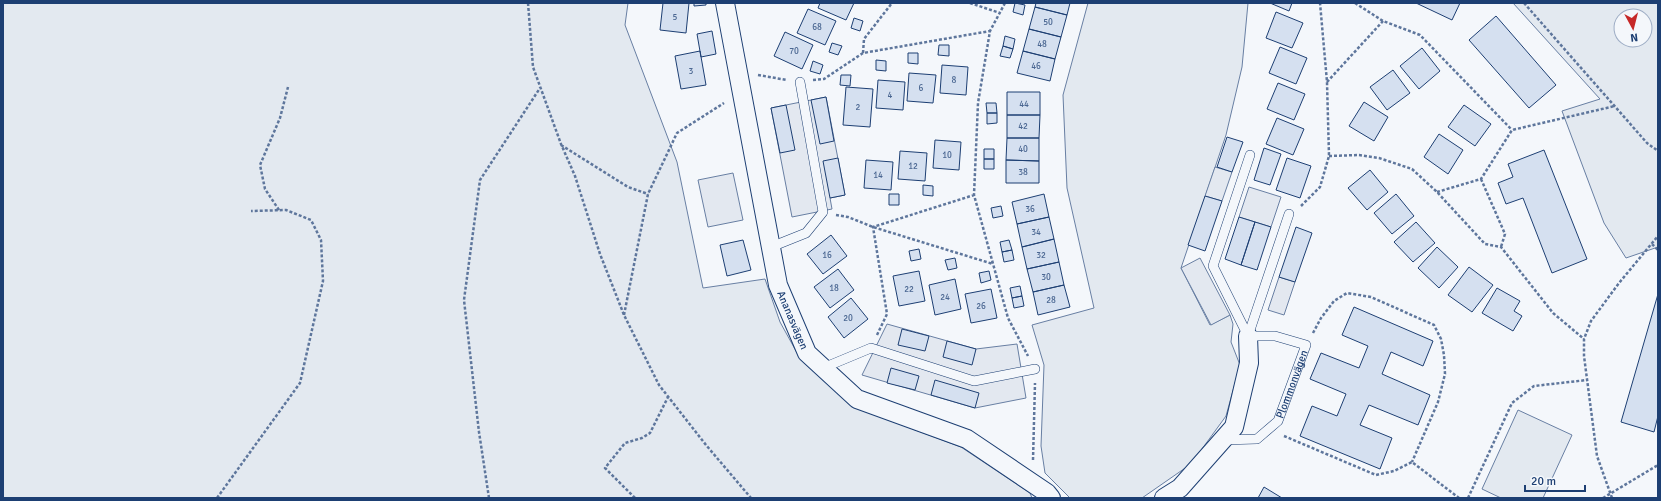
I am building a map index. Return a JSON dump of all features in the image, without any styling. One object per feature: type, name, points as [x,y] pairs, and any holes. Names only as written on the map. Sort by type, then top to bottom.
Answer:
[{"type":"street","name":"Ananasvägen","points":[[725,3],[778,285],[807,353],[857,399],[967,438],[1047,493],[1051,498]]},
{"type":"street","points":[[1164,498],[1180,488],[1234,427],[1249,363],[1248,336]]},
{"type":"lane","points":[[771,247],[806,233],[823,212],[800,82]]},
{"type":"lane","points":[[1248,336],[1213,266],[1250,155]]},
{"type":"lane","points":[[1248,336],[1289,214]]},
{"type":"lane","name":"Plommonvägen","points":[[1222,440],[1257,439],[1278,421],[1306,345],[1275,336],[1248,336]]},
{"type":"lane","points":[[823,368],[871,348],[974,381],[1035,369]]},
{"type":"path","points":[[528,3],[534,66],[561,144],[575,176],[600,254],[624,316],[658,385],[751,498]]},
{"type":"path","points":[[863,53],[864,39],[892,3]]},
{"type":"path","points":[[970,3],[1000,13]]},
{"type":"path","points":[[1005,3],[990,31],[978,103],[974,195],[1008,318],[1035,369],[1032,483]]},
{"type":"path","points":[[1289,214],[1298,208],[1320,187],[1329,156],[1327,82],[1320,3]]},
{"type":"path","points":[[1356,3],[1383,21],[1420,35],[1512,130]]},
{"type":"path","points":[[1524,3],[1647,143],[1658,151]]},
{"type":"path","points":[[1327,82],[1383,21]]},
{"type":"path","points":[[624,316],[648,194],[676,133],[741,92],[756,75],[800,82],[824,79],[863,53],[990,31]]},
{"type":"path","points":[[279,210],[265,189],[260,165],[280,118],[288,87]]},
{"type":"path","points":[[489,498],[478,432],[464,300],[480,180],[541,87]]},
{"type":"path","points":[[1437,192],[1480,179],[1512,130],[1615,106]]},
{"type":"path","points":[[561,144],[628,187],[648,194]]},
{"type":"path","points":[[1329,156],[1359,154],[1379,158],[1412,169],[1437,192],[1485,244],[1501,247],[1553,313],[1584,339]]},
{"type":"path","points":[[1480,179],[1505,234],[1501,247]]},
{"type":"path","points":[[873,227],[974,195]]},
{"type":"path","points":[[217,498],[300,383],[323,281],[321,240],[311,220],[286,210],[251,211]]},
{"type":"path","points":[[823,212],[848,217],[873,227],[994,264]]},
{"type":"path","points":[[871,348],[886,314],[873,227]]},
{"type":"path","points":[[1612,498],[1598,456],[1584,356],[1584,339],[1591,322],[1596,315],[1619,283],[1658,236]]},
{"type":"path","points":[[1652,244],[1658,250]]},
{"type":"path","points":[[1268,429],[1376,475],[1394,471],[1412,462],[1438,402],[1445,374],[1441,339],[1434,325],[1371,297],[1347,293],[1334,300],[1306,345]]},
{"type":"path","points":[[1468,498],[1512,403],[1534,386],[1588,380]]},
{"type":"path","points":[[635,498],[605,468],[625,443],[642,438],[650,433],[668,397]]},
{"type":"path","points":[[1412,462],[1459,498]]},
{"type":"path","points":[[1604,498],[1658,465]]},
{"type":"shaded area","points":[[3,3],[628,3],[625,25],[677,162],[703,288],[765,279],[780,322],[801,360],[854,407],[961,447],[1030,493],[1032,498],[3,498]]},
{"type":"shaded area","points":[[1088,3],[1248,3],[1242,67],[1226,135],[1181,268],[1210,325],[1230,315],[1233,324],[1231,342],[1240,365],[1226,416],[1191,464],[1142,498],[1070,498],[1045,473],[1041,446],[1044,365],[1032,325],[1094,308],[1067,188],[1063,95]]},
{"type":"shaded area","points":[[1513,3],[1658,3],[1658,247],[1626,258],[1604,223],[1562,111],[1600,99]]},
{"type":"shaded area","points":[[826,97],[845,195],[830,198],[832,209],[792,217],[771,108]]},
{"type":"shaded area","points":[[1215,167],[1232,172],[1222,201],[1205,196]]},
{"type":"shaded area","points":[[733,173],[743,220],[708,227],[698,180]]},
{"type":"shaded area","points":[[1249,187],[1281,197],[1271,227],[1239,217]]},
{"type":"shaded area","points":[[1200,258],[1230,315],[1211,325],[1181,268]]},
{"type":"shaded area","points":[[1279,277],[1295,282],[1284,315],[1268,310]]},
{"type":"shaded area","points":[[887,324],[976,349],[1017,344],[1026,398],[975,408],[862,375]]},
{"type":"shaded area","points":[[1518,410],[1572,435],[1543,498],[1501,498],[1482,489]]},
{"type":"building","points":[[663,3],[689,3],[686,33],[660,30]]},
{"type":"building","points":[[694,3],[706,3],[706,5],[694,6]]},
{"type":"building","points":[[820,3],[854,3],[846,20],[818,8]]},
{"type":"building","points":[[1015,3],[1025,5],[1023,15],[1013,12]]},
{"type":"building","points":[[1036,3],[1070,3],[1067,15],[1035,7]]},
{"type":"building","points":[[1270,3],[1292,3],[1289,11]]},
{"type":"building","points":[[1416,3],[1460,3],[1452,20]]},
{"type":"building","points":[[1035,7],[1067,15],[1061,37],[1029,29]]},
{"type":"building","points":[[808,9],[836,21],[825,45],[797,33]]},
{"type":"building","points":[[1276,12],[1303,23],[1292,48],[1266,38]]},
{"type":"building","points":[[1496,16],[1556,85],[1529,108],[1469,40]]},
{"type":"building","points":[[854,18],[863,21],[860,31],[851,28]]},
{"type":"building","points":[[1029,29],[1061,37],[1055,59],[1023,51]]},
{"type":"building","points":[[712,31],[716,54],[701,57],[697,34]]},
{"type":"building","points":[[785,32],[813,45],[802,69],[774,56]]},
{"type":"building","points":[[1005,36],[1015,39],[1013,49],[1003,46]]},
{"type":"building","points":[[832,43],[842,46],[838,55],[829,52]]},
{"type":"building","points":[[939,45],[949,45],[949,56],[938,55]]},
{"type":"building","points":[[1003,46],[1013,49],[1010,58],[1000,56]]},
{"type":"building","points":[[1280,47],[1307,58],[1296,84],[1269,73]]},
{"type":"building","points":[[1422,48],[1440,71],[1419,89],[1400,66]]},
{"type":"building","points":[[700,51],[706,85],[681,89],[675,56]]},
{"type":"building","points":[[1023,51],[1055,59],[1050,81],[1017,73]]},
{"type":"building","points":[[908,53],[918,53],[918,64],[908,63]]},
{"type":"building","points":[[876,60],[886,61],[886,71],[876,70]]},
{"type":"building","points":[[813,61],[823,65],[820,74],[810,71]]},
{"type":"building","points":[[942,65],[968,67],[966,95],[940,93]]},
{"type":"building","points":[[1393,70],[1410,93],[1387,110],[1370,87]]},
{"type":"building","points":[[909,73],[936,75],[933,103],[907,101]]},
{"type":"building","points":[[841,75],[851,75],[850,86],[840,85]]},
{"type":"building","points":[[878,80],[905,82],[903,110],[876,108]]},
{"type":"building","points":[[1278,83],[1305,94],[1294,120],[1267,109]]},
{"type":"building","points":[[846,87],[873,89],[870,127],[843,125]]},
{"type":"building","points":[[1007,92],[1040,92],[1040,115],[1007,115]]},
{"type":"building","points":[[826,97],[834,141],[820,144],[811,100]]},
{"type":"building","points":[[1364,102],[1388,117],[1374,141],[1349,126]]},
{"type":"building","points":[[986,103],[996,103],[997,113],[987,113]]},
{"type":"building","points":[[786,105],[795,150],[780,153],[771,108]]},
{"type":"building","points":[[1464,105],[1491,124],[1475,146],[1448,127]]},
{"type":"building","points":[[987,113],[997,113],[997,123],[987,124]]},
{"type":"building","points":[[1007,115],[1040,115],[1039,138],[1007,138]]},
{"type":"building","points":[[1277,118],[1304,129],[1293,155],[1266,144]]},
{"type":"building","points":[[1439,134],[1463,150],[1448,174],[1424,157]]},
{"type":"building","points":[[1227,137],[1243,142],[1232,172],[1217,167]]},
{"type":"building","points":[[1007,138],[1039,138],[1039,161],[1006,160]]},
{"type":"building","points":[[935,140],[961,142],[959,170],[933,168]]},
{"type":"building","points":[[1264,148],[1281,154],[1270,185],[1254,180]]},
{"type":"building","points":[[984,149],[994,149],[994,159],[984,159]]},
{"type":"building","points":[[1544,150],[1587,259],[1552,273],[1523,198],[1506,204],[1498,183],[1513,177],[1508,164]]},
{"type":"building","points":[[900,151],[927,153],[925,181],[898,179]]},
{"type":"building","points":[[838,158],[845,195],[830,198],[823,161]]},
{"type":"building","points":[[1287,158],[1311,166],[1300,198],[1276,190]]},
{"type":"building","points":[[984,159],[994,159],[994,169],[984,169]]},
{"type":"building","points":[[866,160],[893,162],[891,190],[864,188]]},
{"type":"building","points":[[1006,160],[1039,161],[1039,183],[1006,183]]},
{"type":"building","points":[[1370,170],[1388,192],[1367,210],[1348,188]]},
{"type":"building","points":[[923,185],[933,186],[933,196],[923,195]]},
{"type":"building","points":[[889,194],[899,194],[899,205],[889,205]]},
{"type":"building","points":[[1044,194],[1049,217],[1017,224],[1012,202]]},
{"type":"building","points":[[1396,194],[1414,216],[1392,234],[1374,213]]},
{"type":"building","points":[[1205,196],[1222,201],[1205,251],[1188,245]]},
{"type":"building","points":[[1001,206],[1003,216],[993,218],[991,208]]},
{"type":"building","points":[[1049,217],[1054,239],[1022,247],[1017,224]]},
{"type":"building","points":[[1239,217],[1255,222],[1241,265],[1225,259]]},
{"type":"building","points":[[1255,222],[1271,227],[1257,270],[1241,265]]},
{"type":"building","points":[[1416,222],[1435,243],[1413,262],[1394,242]]},
{"type":"building","points":[[1296,227],[1312,233],[1295,282],[1279,277]]},
{"type":"building","points":[[831,235],[847,256],[823,274],[807,254]]},
{"type":"building","points":[[1054,239],[1059,262],[1027,269],[1022,247]]},
{"type":"building","points":[[743,240],[751,270],[727,276],[720,245]]},
{"type":"building","points":[[1009,240],[1012,250],[1002,252],[1000,242]]},
{"type":"building","points":[[1437,247],[1458,267],[1439,288],[1418,268]]},
{"type":"building","points":[[919,249],[921,259],[911,261],[909,251]]},
{"type":"building","points":[[1012,250],[1014,260],[1004,262],[1002,252]]},
{"type":"building","points":[[955,258],[957,268],[948,270],[945,260]]},
{"type":"building","points":[[1059,262],[1064,285],[1033,292],[1027,269]]},
{"type":"building","points":[[1469,267],[1493,285],[1472,312],[1448,295]]},
{"type":"building","points":[[838,269],[854,290],[830,308],[814,287]]},
{"type":"building","points":[[919,271],[925,301],[899,306],[893,276]]},
{"type":"building","points":[[989,271],[991,280],[981,283],[979,273]]},
{"type":"building","points":[[955,279],[961,309],[935,315],[929,285]]},
{"type":"building","points":[[1064,285],[1070,307],[1038,315],[1033,292]]},
{"type":"building","points":[[1020,286],[1022,296],[1012,298],[1010,288]]},
{"type":"building","points":[[1497,288],[1520,301],[1514,311],[1522,316],[1513,331],[1482,313]]},
{"type":"building","points":[[991,289],[997,318],[971,323],[965,294]]},
{"type":"building","points":[[1658,294],[1658,416],[1654,432],[1621,422]]},
{"type":"building","points":[[1022,296],[1024,306],[1014,308],[1012,298]]},
{"type":"building","points":[[851,298],[868,319],[844,338],[828,317]]},
{"type":"building","points":[[1354,307],[1433,341],[1423,366],[1391,352],[1382,374],[1430,395],[1418,425],[1369,405],[1360,425],[1392,438],[1380,469],[1300,436],[1312,406],[1337,416],[1346,394],[1310,379],[1321,353],[1359,368],[1368,346],[1342,335]]},
{"type":"building","points":[[902,329],[929,336],[925,351],[898,345]]},
{"type":"building","points":[[947,341],[976,349],[972,365],[943,357]]},
{"type":"building","points":[[891,368],[919,376],[915,390],[887,383]]},
{"type":"building","points":[[935,380],[979,393],[975,408],[931,395]]},
{"type":"building","points":[[1264,487],[1282,498],[1258,498]]}]
